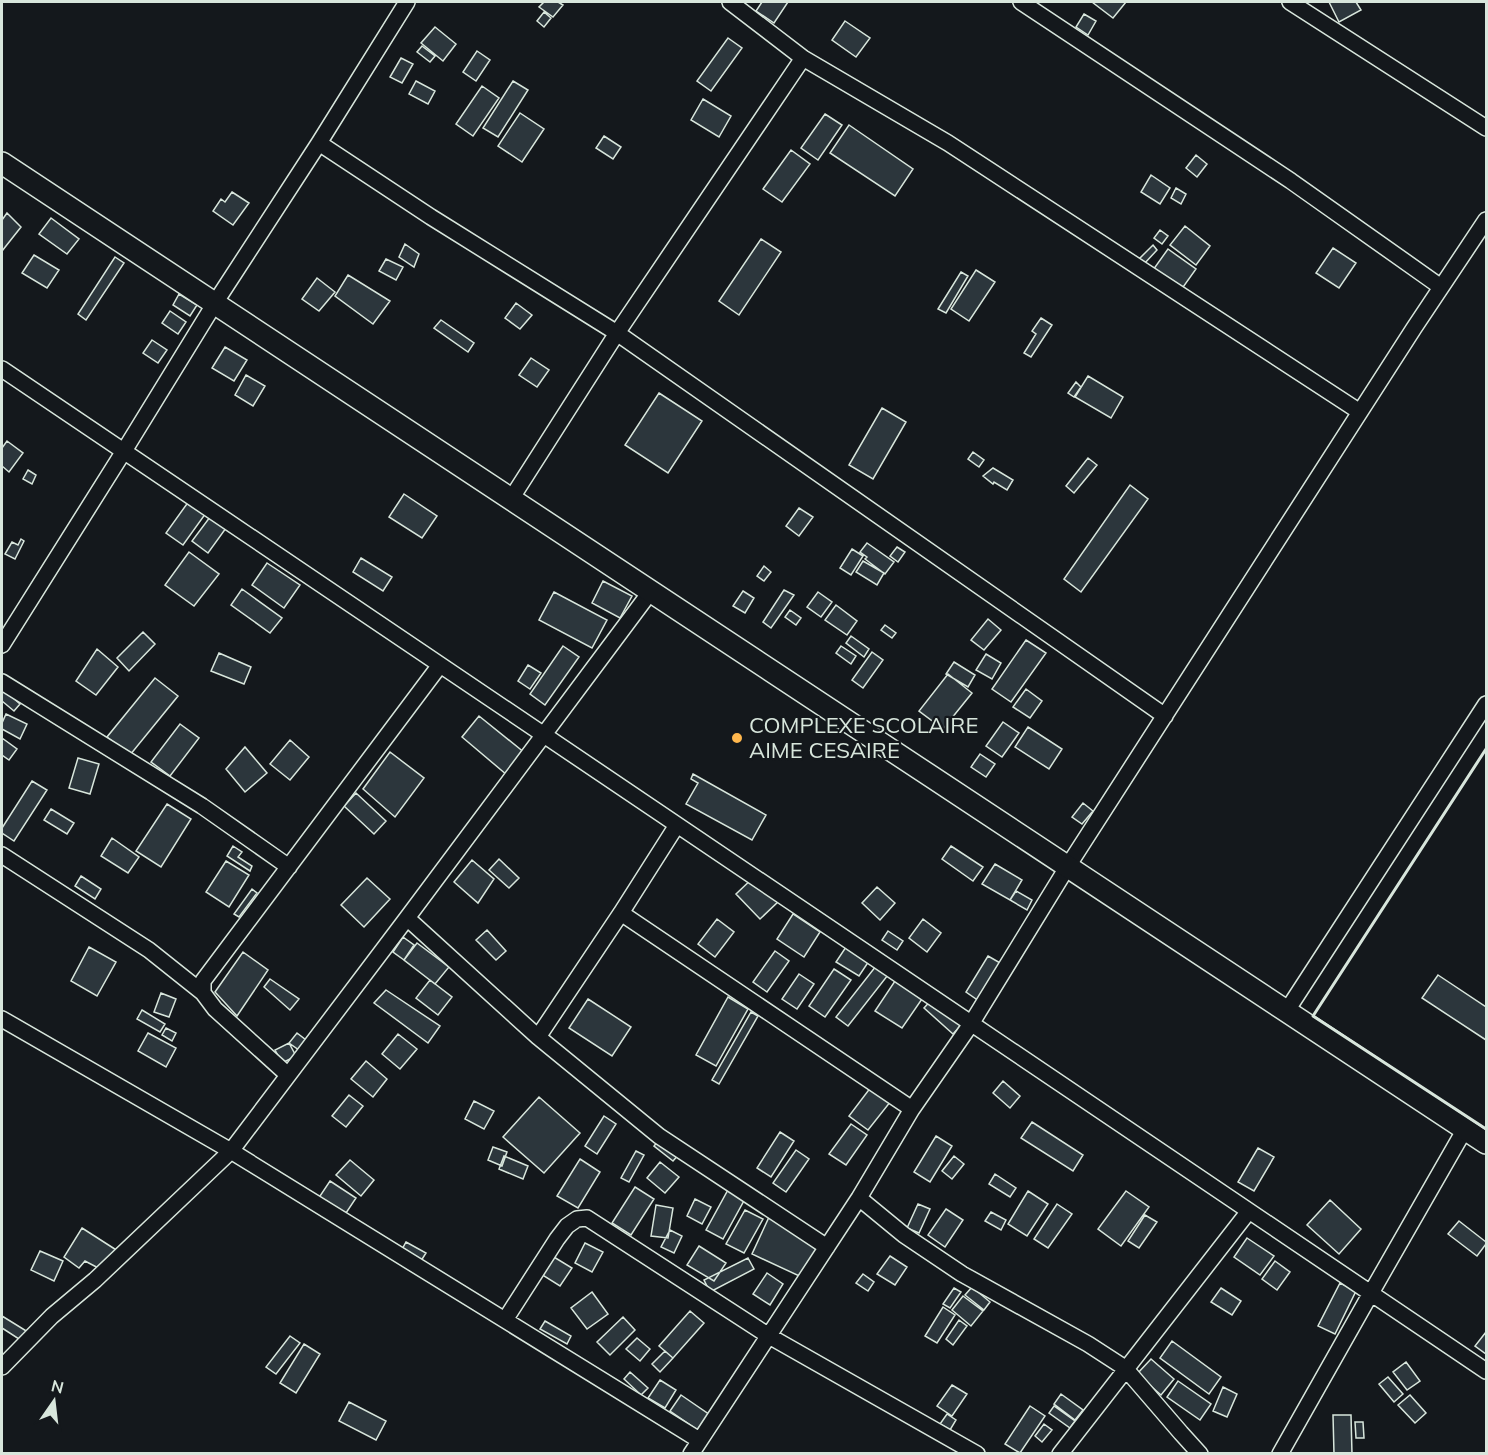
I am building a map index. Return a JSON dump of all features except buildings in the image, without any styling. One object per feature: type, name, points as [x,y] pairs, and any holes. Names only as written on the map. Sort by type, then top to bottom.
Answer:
[{"type":"main road","points":[[2,163],[1486,1143]]},
{"type":"street","points":[[2,645],[406,2]]},
{"type":"street","points":[[730,2],[803,58],[948,143],[1360,412]]},
{"type":"street","points":[[1021,2],[1291,181],[1441,287]]},
{"type":"street","points":[[1290,2],[1486,128]]},
{"type":"street","points":[[512,499],[617,333],[803,58]]},
{"type":"street","points":[[319,143],[431,217],[617,333],[1164,716]]},
{"type":"street","points":[[691,1454],[859,1198],[912,1109],[972,1024],[1068,866],[1486,220]]},
{"type":"street","points":[[3,374],[124,452],[1486,1371]]},
{"type":"street","points":[[2,1367],[52,1316],[95,1280],[231,1151],[651,591]]},
{"type":"street","points":[[203,993],[203,981],[440,665]]},
{"type":"street","points":[[2,682],[202,806],[289,867]]},
{"type":"street","points":[[1286,1012],[1486,704]]},
{"type":"street","points":[[538,1037],[677,825]]},
{"type":"street","points":[[2,855],[149,950],[203,993],[215,1009],[288,1075]]},
{"type":"street","points":[[621,913],[912,1109]]},
{"type":"street","points":[[407,918],[538,1037],[659,1136],[827,1247]]},
{"type":"street","points":[[2,1019],[231,1151],[699,1440]]},
{"type":"street","points":[[1280,1454],[1466,1130]]},
{"type":"street","points":[[859,1198],[904,1235],[962,1274],[1088,1344],[1125,1368],[1200,1454]]},
{"type":"street","points":[[1060,1454],[1249,1210]]},
{"type":"street","points":[[504,1320],[567,1226],[577,1219],[587,1218],[769,1336],[977,1454]]},
{"type":"wall","points":[[1486,749],[1313,1016],[1486,1129]]},
{"type":"place","name":"COMPLEXE SCOLAIRE AIME CESAIRE","points":[[737,738]]}]
